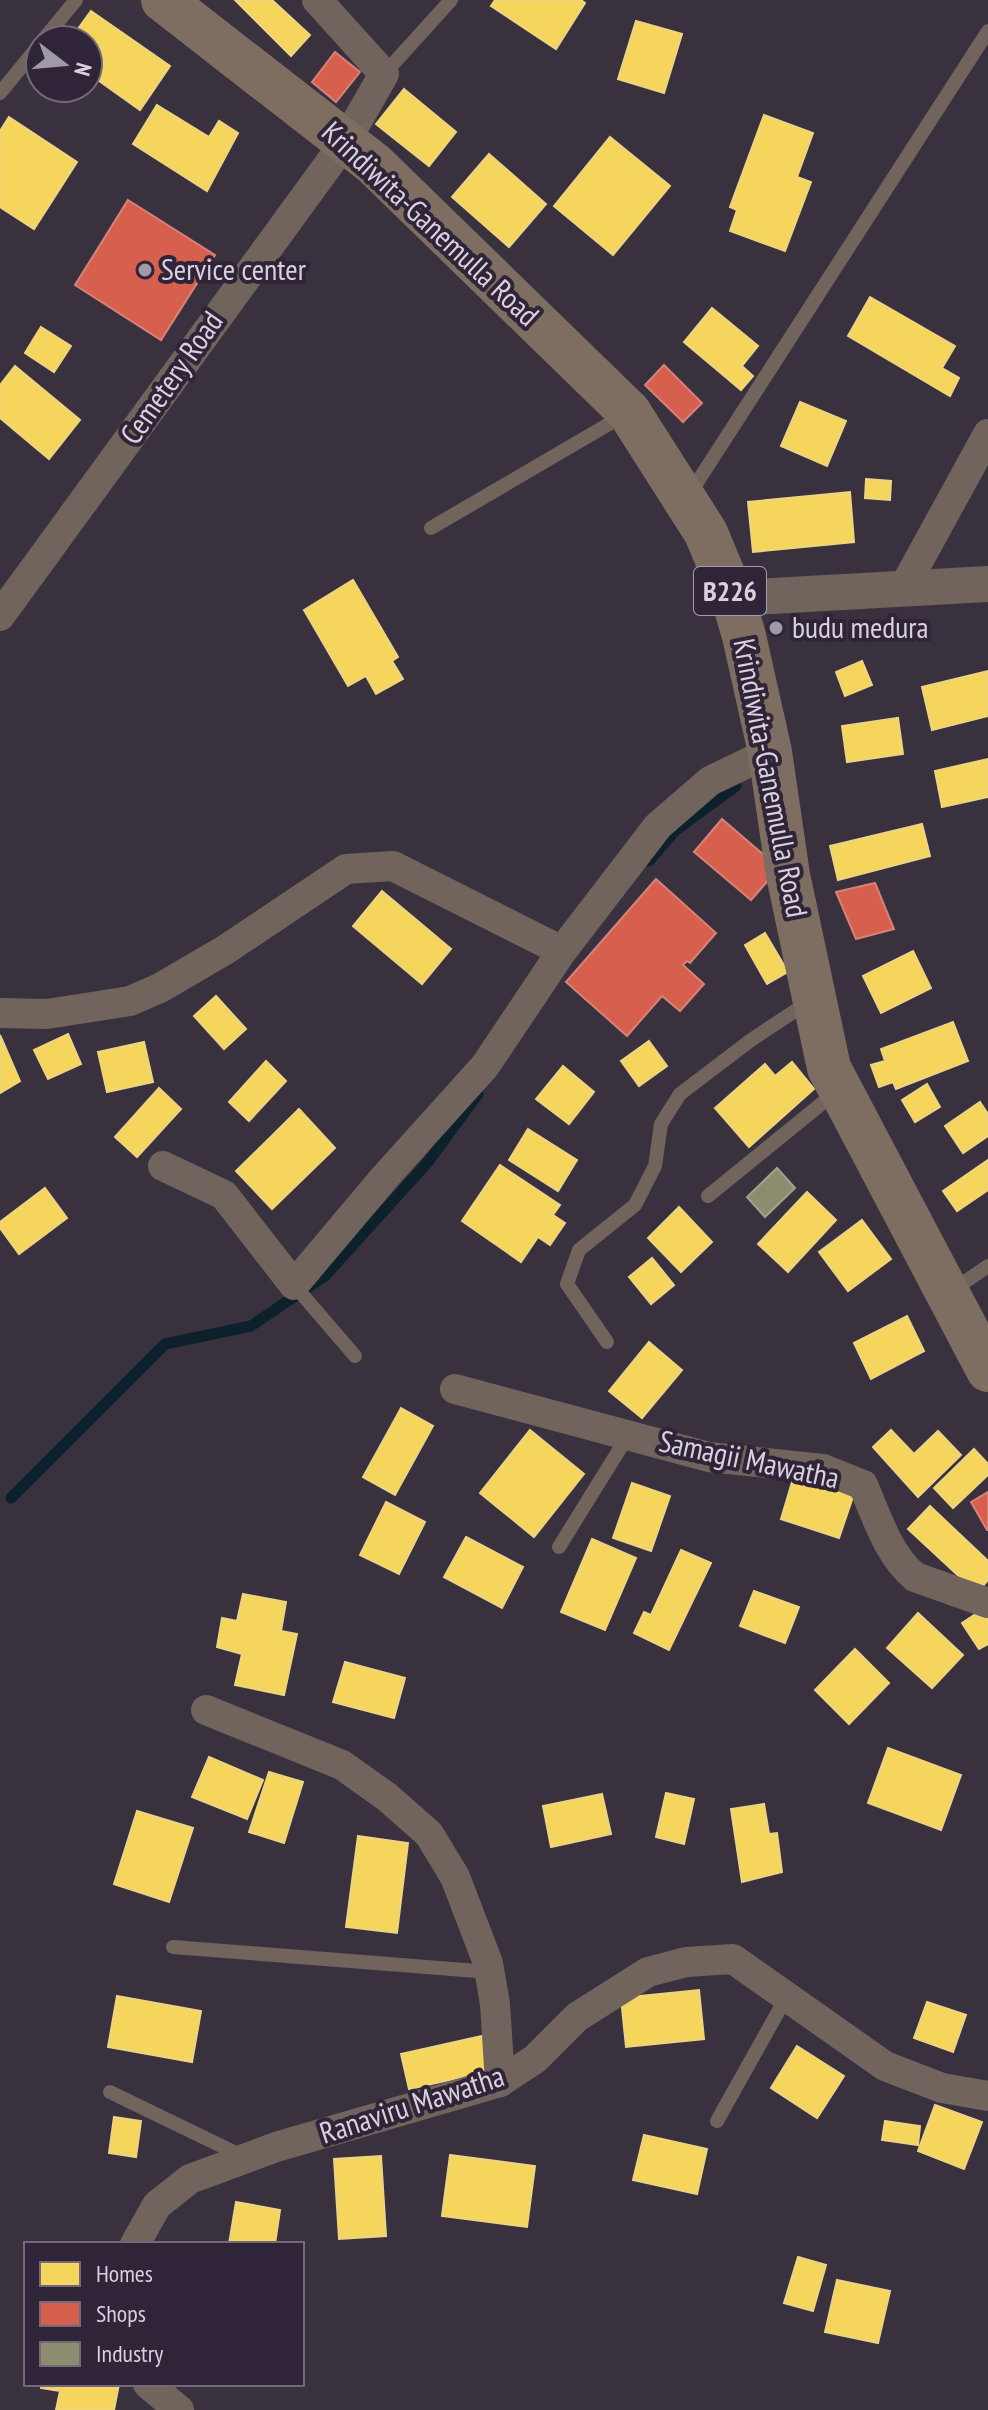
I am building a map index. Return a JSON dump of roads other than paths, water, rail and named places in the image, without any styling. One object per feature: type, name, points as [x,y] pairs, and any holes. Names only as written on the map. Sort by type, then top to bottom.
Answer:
[{"type":"main road","name":"Krindiwita-Ganemulla Road","points":[[163,0],[374,164],[629,412],[706,533],[733,598],[770,752],[788,875],[829,1068],[988,1370]]},
{"type":"street","points":[[317,0],[384,74]]},
{"type":"street","name":"Cemetery Road","points":[[0,616],[345,142],[384,74]]},
{"type":"street","points":[[903,589],[988,434]]},
{"type":"street","points":[[733,598],[988,584]]},
{"type":"street","points":[[163,1166],[224,1195],[294,1285],[385,1177],[485,1066],[562,951],[658,826],[710,781],[770,752]]},
{"type":"street","points":[[0,1013],[47,1014],[130,1001],[160,988],[225,950],[346,869],[393,866],[562,951]]},
{"type":"street","name":"Samagii Mawatha","points":[[455,1389],[709,1457],[823,1469],[863,1485],[891,1548],[908,1571],[915,1577],[988,1603]]},
{"type":"street","points":[[206,1710],[342,1765],[387,1797],[429,1834],[455,1877],[490,1972],[500,2082]]},
{"type":"street","name":"Ranaviru Mawatha","points":[[136,2242],[157,2205],[190,2179],[246,2158],[500,2082],[535,2059],[577,2017],[648,1972],[686,1962],[733,1959],[885,2066],[942,2088],[988,2096]]},
{"type":"lane","points":[[57,24],[76,0]]},
{"type":"lane","points":[[384,74],[451,0]]},
{"type":"lane","points":[[685,500],[988,31]]},
{"type":"lane","points":[[0,93],[24,64]]},
{"type":"lane","points":[[431,528],[629,412]]},
{"type":"lane","points":[[607,1342],[567,1284],[579,1250],[635,1205],[655,1166],[661,1124],[680,1094],[751,1040],[814,999]]},
{"type":"lane","points":[[708,1196],[840,1089]]},
{"type":"lane","points":[[950,1293],[988,1266]]},
{"type":"lane","points":[[294,1285],[355,1356]]},
{"type":"lane","points":[[559,1547],[629,1434]]},
{"type":"lane","points":[[173,1947],[490,1972]]},
{"type":"lane","points":[[717,2121],[787,1996]]},
{"type":"lane","points":[[110,2092],[246,2158]]},
{"type":"waterway","points":[[649,861],[676,830],[736,786]]},
{"type":"waterway","points":[[11,1498],[165,1344],[251,1326],[325,1276],[428,1162],[478,1094]]},
{"type":"place","name":"Service center","points":[[145,270]]},
{"type":"place","name":"budu medura","points":[[776,628]]}]
